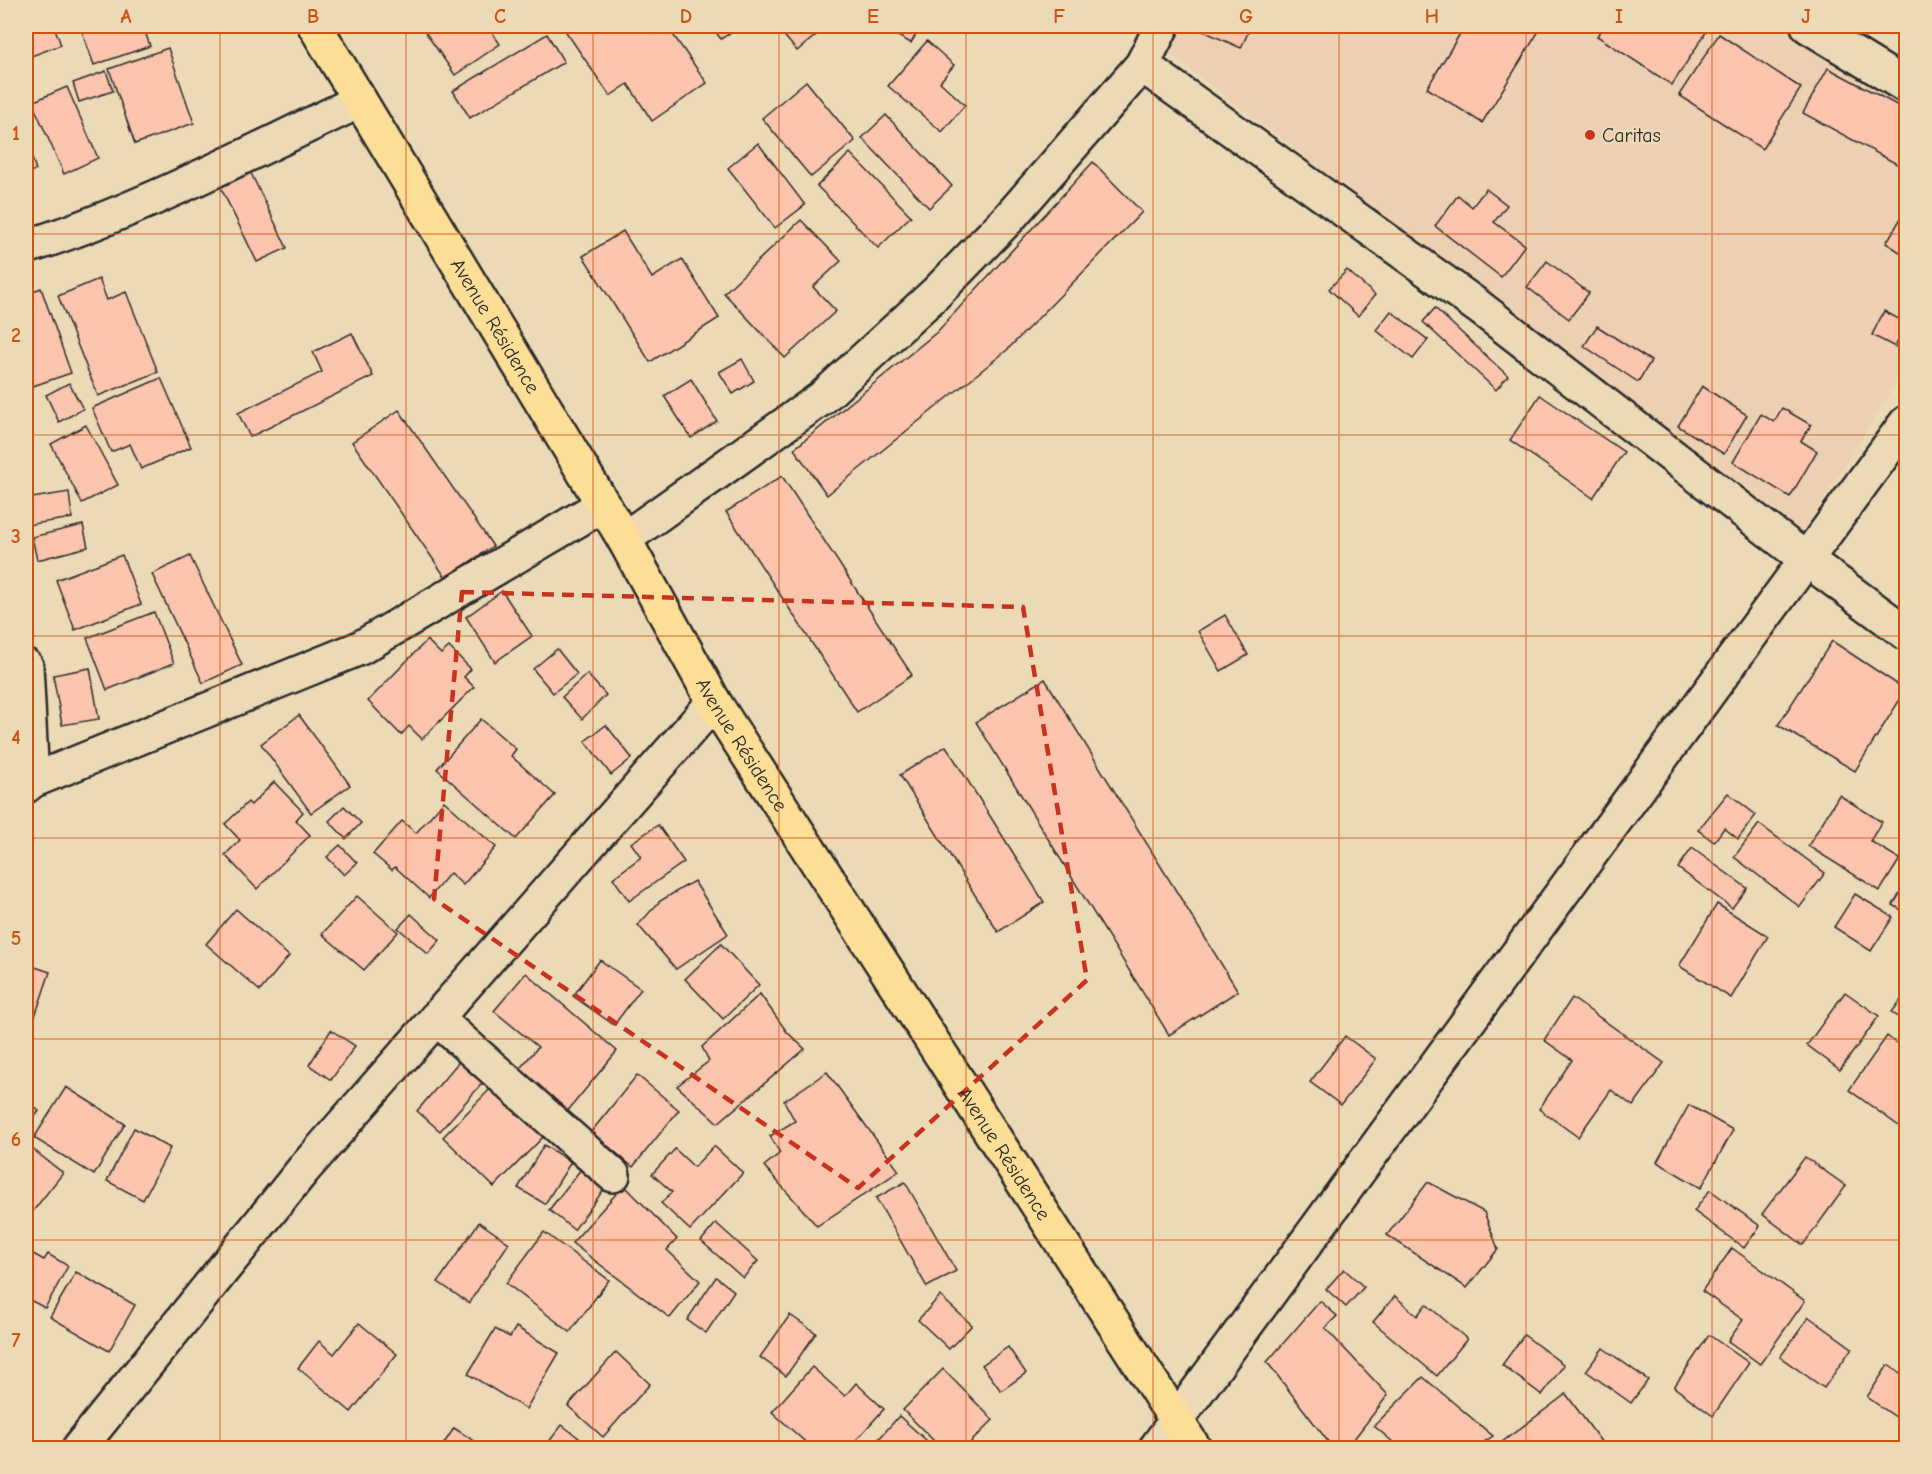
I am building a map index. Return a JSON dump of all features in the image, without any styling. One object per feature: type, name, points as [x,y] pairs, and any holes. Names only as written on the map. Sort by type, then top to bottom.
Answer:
[{"type":"main road","name":"Avenue Résidence","points":[[315,26],[624,539],[714,702],[1194,1449]]},
{"type":"street","points":[[624,539],[822,398],[928,301],[1009,218],[1142,65],[1162,26]]},
{"type":"street","points":[[1808,26],[1906,86]]},
{"type":"street","points":[[1142,65],[1479,307],[1807,560],[1906,633]]},
{"type":"street","points":[[26,247],[65,235],[154,197],[360,101]]},
{"type":"street","points":[[1156,1449],[1906,423]]},
{"type":"street","points":[[26,666],[28,784],[360,648],[603,505]]},
{"type":"street","points":[[79,1449],[303,1170],[714,702]]},
{"type":"street","points":[[436,1018],[614,1175]]},
{"type":"highlighted area","points":[[462,592],[1023,607],[1087,980],[858,1188],[434,899]]},
{"type":"shaded area","points":[[1178,26],[1783,26],[1906,102],[1906,367],[1803,532],[1165,51]]},
{"type":"building","points":[[26,26],[54,26],[61,45],[26,58]]},
{"type":"building","points":[[80,26],[143,26],[150,46],[94,65]]},
{"type":"building","points":[[421,26],[488,26],[500,44],[455,75]]},
{"type":"building","points":[[562,26],[648,26],[654,34],[667,26],[707,83],[652,121],[628,84],[610,96]]},
{"type":"building","points":[[711,26],[740,26],[721,39]]},
{"type":"building","points":[[776,26],[827,26],[797,51]]},
{"type":"building","points":[[879,26],[921,26],[911,43]]},
{"type":"building","points":[[1197,26],[1251,26],[1241,48],[1196,28]]},
{"type":"building","points":[[1450,26],[1542,26],[1482,123],[1427,88],[1461,32]]},
{"type":"building","points":[[1603,26],[1710,26],[1672,85],[1597,36]]},
{"type":"building","points":[[547,34],[564,62],[470,118],[453,91]]},
{"type":"building","points":[[1719,34],[1801,88],[1762,149],[1679,95]]},
{"type":"building","points":[[927,41],[954,65],[940,82],[965,105],[942,132],[888,86]]},
{"type":"building","points":[[168,48],[194,123],[135,144],[109,69]]},
{"type":"building","points":[[1828,68],[1906,110],[1906,169],[1803,113]]},
{"type":"building","points":[[106,71],[113,91],[79,102],[73,83]]},
{"type":"building","points":[[806,81],[855,141],[811,177],[762,118]]},
{"type":"building","points":[[67,87],[98,158],[64,174],[32,102]]},
{"type":"building","points":[[886,115],[952,186],[929,208],[862,138]]},
{"type":"building","points":[[26,140],[36,170],[26,173]]},
{"type":"building","points":[[758,143],[805,205],[775,228],[728,168]]},
{"type":"building","points":[[850,153],[911,216],[878,248],[817,186]]},
{"type":"building","points":[[1093,162],[1142,212],[1007,350],[827,495],[794,449],[937,332]]},
{"type":"building","points":[[249,169],[287,248],[257,262],[219,184]]},
{"type":"building","points":[[1486,189],[1507,205],[1494,222],[1525,245],[1501,277],[1435,226],[1458,195],[1472,207]]},
{"type":"building","points":[[1906,210],[1906,256],[1886,243]]},
{"type":"building","points":[[801,220],[841,261],[813,287],[836,311],[785,358],[724,293]]},
{"type":"building","points":[[623,231],[652,278],[682,259],[719,318],[650,362],[583,256]]},
{"type":"building","points":[[1547,261],[1589,293],[1569,319],[1527,287]]},
{"type":"building","points":[[1347,270],[1375,295],[1358,316],[1329,289]]},
{"type":"building","points":[[99,279],[107,300],[126,292],[158,372],[98,396],[58,296]]},
{"type":"building","points":[[41,288],[71,373],[33,386],[26,368],[26,294]]},
{"type":"building","points":[[1435,308],[1508,376],[1496,390],[1423,322]]},
{"type":"building","points":[[1391,311],[1428,340],[1413,359],[1376,330]]},
{"type":"building","points":[[1884,311],[1906,323],[1895,347],[1872,335]]},
{"type":"building","points":[[1597,326],[1651,361],[1638,382],[1584,346]]},
{"type":"building","points":[[352,333],[373,376],[250,437],[238,413],[322,372],[313,352]]},
{"type":"building","points":[[742,359],[754,381],[733,394],[719,372]]},
{"type":"building","points":[[161,378],[191,447],[141,469],[130,444],[111,452],[92,408]]},
{"type":"building","points":[[691,379],[717,421],[691,438],[664,396]]},
{"type":"building","points":[[69,383],[83,409],[59,422],[46,395]]},
{"type":"building","points":[[1702,386],[1747,415],[1724,454],[1678,426]]},
{"type":"building","points":[[1540,395],[1624,452],[1593,498],[1510,440]]},
{"type":"building","points":[[1782,408],[1811,425],[1801,441],[1817,451],[1790,497],[1733,462],[1761,414],[1774,422]]},
{"type":"building","points":[[399,410],[493,546],[446,578],[352,442]]},
{"type":"building","points":[[86,425],[118,485],[82,503],[51,444]]},
{"type":"building","points":[[782,476],[912,675],[857,712],[726,512]]},
{"type":"building","points":[[69,492],[72,518],[27,525],[26,499]]},
{"type":"building","points":[[83,525],[88,547],[37,560],[32,537]]},
{"type":"building","points":[[122,555],[141,604],[75,630],[56,580]]},
{"type":"building","points":[[190,556],[242,665],[203,683],[152,574]]},
{"type":"building","points":[[502,591],[532,636],[495,662],[466,617]]},
{"type":"building","points":[[154,612],[174,663],[107,690],[87,638]]},
{"type":"building","points":[[1225,615],[1248,655],[1221,671],[1198,631]]},
{"type":"building","points":[[427,640],[441,654],[449,647],[471,669],[464,677],[474,687],[422,739],[409,726],[401,735],[368,701]]},
{"type":"building","points":[[1832,641],[1906,690],[1855,771],[1778,725]]},
{"type":"building","points":[[557,649],[577,674],[553,693],[533,669]]},
{"type":"building","points":[[90,668],[99,719],[62,725],[53,675]]},
{"type":"building","points":[[587,674],[606,695],[582,719],[562,697]]},
{"type":"building","points":[[1045,679],[1238,991],[1169,1035],[976,722]]},
{"type":"building","points":[[299,715],[350,785],[311,813],[261,744]]},
{"type":"building","points":[[481,719],[516,749],[511,756],[555,795],[516,839],[437,769]]},
{"type":"building","points":[[606,725],[632,758],[611,775],[585,741]]},
{"type":"building","points":[[946,746],[1044,902],[998,932],[900,775]]},
{"type":"building","points":[[274,782],[303,812],[296,820],[310,835],[257,889],[225,855],[240,840],[225,824],[248,802],[251,805]]},
{"type":"building","points":[[1728,793],[1756,815],[1738,839],[1724,828],[1714,842],[1698,830]]},
{"type":"building","points":[[1839,795],[1882,822],[1870,841],[1900,859],[1880,891],[1808,846]]},
{"type":"building","points":[[444,801],[496,847],[463,885],[450,873],[429,898],[395,867],[392,870],[373,854],[402,821],[416,833]]},
{"type":"building","points":[[344,806],[361,823],[346,839],[329,821]]},
{"type":"building","points":[[1759,824],[1825,873],[1800,907],[1734,857]]},
{"type":"building","points":[[658,825],[684,862],[629,901],[613,878],[641,857],[631,843]]},
{"type":"building","points":[[340,845],[357,863],[344,875],[327,857]]},
{"type":"building","points":[[1692,848],[1747,888],[1732,908],[1678,868]]},
{"type":"building","points":[[694,881],[728,934],[676,969],[638,925],[660,901]]},
{"type":"building","points":[[1906,883],[1906,913],[1893,905]]},
{"type":"building","points":[[1855,894],[1893,917],[1871,951],[1834,927]]},
{"type":"building","points":[[357,896],[398,932],[364,970],[322,934]]},
{"type":"building","points":[[1717,904],[1768,936],[1731,998],[1679,966]]},
{"type":"building","points":[[236,909],[289,956],[260,991],[206,944]]},
{"type":"building","points":[[411,914],[440,940],[428,954],[398,928]]},
{"type":"building","points":[[721,944],[759,985],[723,1019],[685,979]]},
{"type":"building","points":[[600,960],[641,989],[614,1025],[573,996]]},
{"type":"building","points":[[26,964],[50,972],[26,1043]]},
{"type":"building","points":[[526,973],[617,1051],[566,1113],[517,1072],[538,1047],[494,1011]]},
{"type":"building","points":[[1845,992],[1879,1016],[1840,1070],[1807,1045]]},
{"type":"building","points":[[1906,993],[1906,1023],[1892,1012]]},
{"type":"building","points":[[760,994],[787,1032],[805,1049],[718,1123],[677,1086],[709,1061],[702,1047]]},
{"type":"building","points":[[1572,998],[1664,1063],[1633,1106],[1611,1090],[1578,1137],[1539,1109],[1572,1060],[1544,1040]]},
{"type":"building","points":[[331,1030],[355,1046],[331,1080],[309,1065]]},
{"type":"building","points":[[1345,1036],[1376,1059],[1341,1105],[1310,1082]]},
{"type":"building","points":[[1887,1036],[1906,1050],[1906,1131],[1849,1090]]},
{"type":"building","points":[[462,1058],[486,1079],[440,1131],[417,1111]]},
{"type":"building","points":[[827,1072],[899,1171],[817,1226],[764,1166],[780,1153],[770,1136],[795,1121],[784,1101]]},
{"type":"building","points":[[637,1075],[679,1110],[633,1167],[591,1132]]},
{"type":"building","points":[[496,1083],[547,1133],[494,1187],[443,1137]]},
{"type":"building","points":[[66,1087],[125,1124],[94,1175],[34,1138]]},
{"type":"building","points":[[26,1100],[39,1111],[26,1129]]},
{"type":"building","points":[[1689,1105],[1733,1130],[1701,1188],[1657,1162]]},
{"type":"building","points":[[134,1128],[170,1148],[143,1200],[107,1181]]},
{"type":"building","points":[[26,1144],[63,1173],[26,1220]]},
{"type":"building","points":[[544,1145],[571,1162],[545,1204],[518,1188]]},
{"type":"building","points":[[714,1146],[743,1173],[690,1230],[661,1203],[672,1192],[652,1174],[675,1149],[694,1167]]},
{"type":"building","points":[[1805,1157],[1846,1186],[1803,1245],[1762,1214]]},
{"type":"building","points":[[581,1169],[605,1188],[574,1230],[549,1210]]},
{"type":"building","points":[[905,1182],[956,1271],[927,1287],[876,1198]]},
{"type":"building","points":[[1428,1182],[1484,1212],[1498,1249],[1467,1288],[1387,1235]]},
{"type":"building","points":[[624,1185],[677,1239],[667,1250],[700,1281],[670,1318],[572,1243]]},
{"type":"building","points":[[1710,1190],[1760,1226],[1744,1248],[1694,1211]]},
{"type":"building","points":[[479,1222],[509,1243],[469,1303],[438,1282]]},
{"type":"building","points":[[716,1223],[758,1261],[743,1278],[701,1241]]},
{"type":"building","points":[[544,1232],[609,1280],[570,1332],[506,1283]]},
{"type":"building","points":[[1732,1248],[1805,1301],[1760,1364],[1728,1341],[1743,1320],[1702,1291]]},
{"type":"building","points":[[26,1250],[44,1260],[48,1254],[68,1266],[45,1308],[26,1298]]},
{"type":"building","points":[[1344,1269],[1364,1287],[1346,1307],[1326,1289]]},
{"type":"building","points":[[76,1272],[135,1305],[109,1351],[50,1317]]},
{"type":"building","points":[[716,1277],[734,1291],[706,1333],[687,1320]]},
{"type":"building","points":[[940,1296],[972,1325],[949,1349],[918,1320]]},
{"type":"building","points":[[1395,1296],[1417,1316],[1426,1304],[1467,1339],[1437,1376],[1373,1322]]},
{"type":"building","points":[[1320,1301],[1337,1316],[1325,1328],[1388,1395],[1347,1448],[1333,1448],[1267,1362]]},
{"type":"building","points":[[790,1315],[816,1333],[786,1376],[760,1357]]},
{"type":"building","points":[[1809,1317],[1852,1348],[1824,1388],[1780,1357]]},
{"type":"building","points":[[359,1323],[397,1354],[351,1412],[298,1368],[319,1341],[334,1354]]},
{"type":"building","points":[[516,1327],[559,1353],[526,1409],[468,1374],[495,1329],[510,1337]]},
{"type":"building","points":[[1524,1335],[1564,1365],[1542,1395],[1502,1365]]},
{"type":"building","points":[[1709,1335],[1749,1363],[1713,1416],[1674,1387]]},
{"type":"building","points":[[1008,1347],[1026,1373],[1001,1391],[982,1365]]},
{"type":"building","points":[[1603,1348],[1648,1380],[1631,1403],[1586,1371]]},
{"type":"building","points":[[616,1352],[650,1384],[603,1437],[568,1406]]},
{"type":"building","points":[[1888,1365],[1906,1377],[1906,1424],[1867,1397]]},
{"type":"building","points":[[812,1367],[845,1396],[856,1383],[884,1409],[849,1448],[812,1448],[772,1412]]},
{"type":"building","points":[[943,1369],[993,1420],[965,1448],[941,1448],[903,1410]]},
{"type":"building","points":[[1423,1377],[1493,1436],[1475,1448],[1400,1448],[1374,1426]]},
{"type":"building","points":[[1566,1394],[1602,1443],[1596,1448],[1494,1448]]},
{"type":"building","points":[[899,1416],[934,1447],[871,1448]]},
{"type":"building","points":[[562,1425],[592,1448],[544,1448]]},
{"type":"building","points":[[454,1428],[485,1448],[441,1448]]},
{"type":"place","name":"Caritas","points":[[1590,135]]}]
